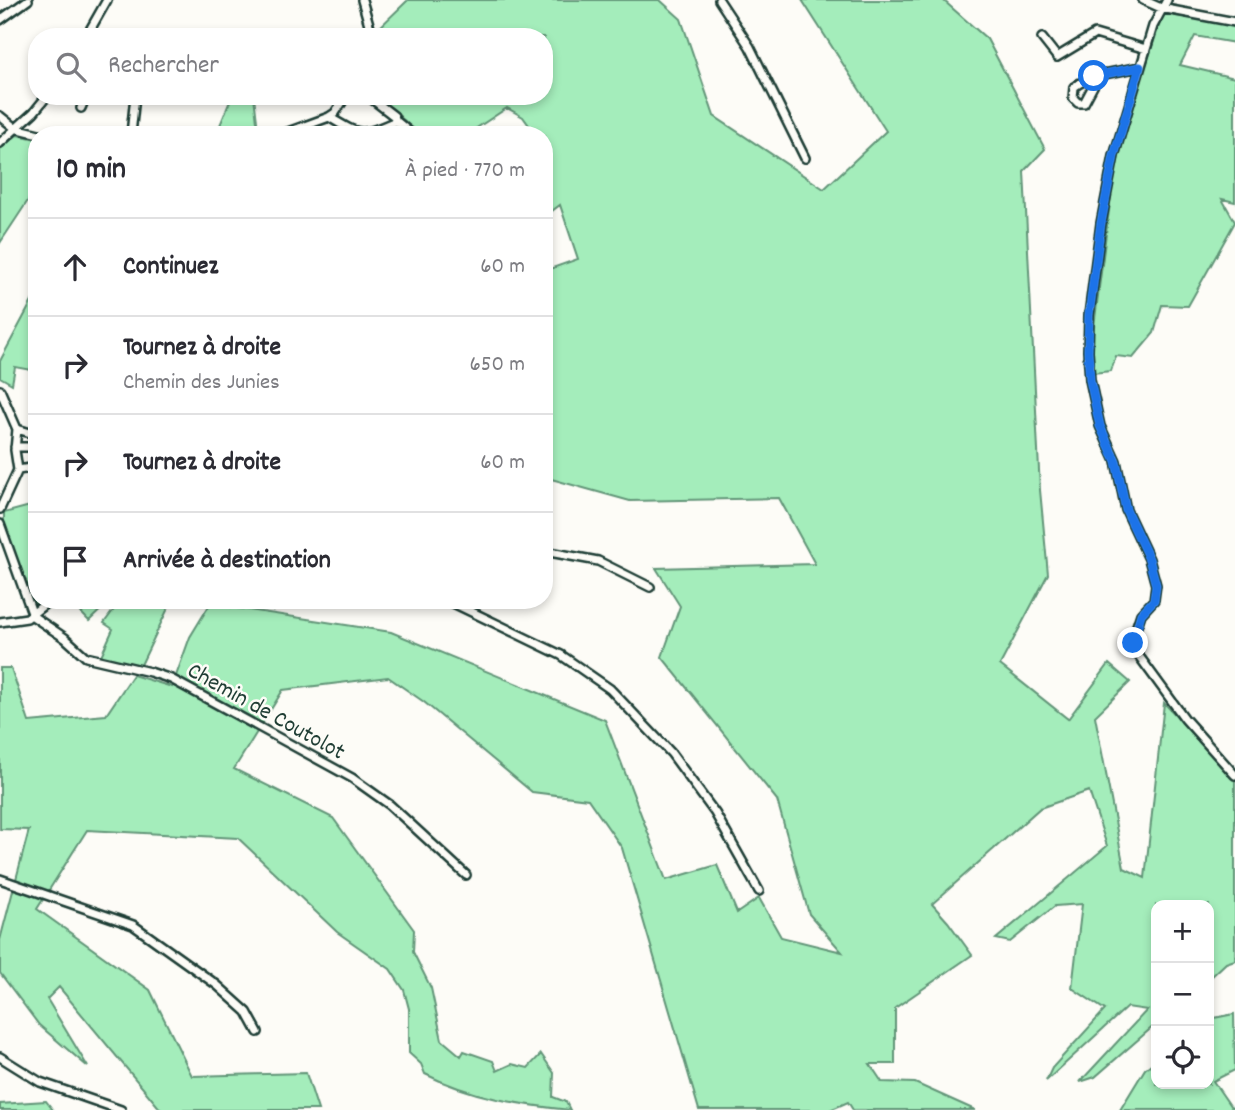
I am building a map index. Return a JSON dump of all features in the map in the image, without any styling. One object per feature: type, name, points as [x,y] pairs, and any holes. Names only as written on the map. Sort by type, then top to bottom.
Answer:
[{"type":"street","points":[[0,20],[28,0]]},
{"type":"street","points":[[91,28],[107,0]]},
{"type":"street","points":[[362,0],[370,28]]},
{"type":"street","points":[[719,0],[750,47],[805,158]]},
{"type":"street","points":[[1143,0],[1161,8],[1235,22]]},
{"type":"street","points":[[1167,0],[1161,8],[1140,67],[1114,156],[1103,210],[1089,315],[1090,380],[1100,426],[1116,461],[1126,510],[1149,559],[1156,585],[1154,600],[1141,614],[1136,629],[1133,643],[1136,652],[1185,719],[1235,775]]},
{"type":"street","points":[[1042,38],[1057,57],[1095,34],[1146,50]]},
{"type":"street","points":[[1099,75],[1140,67]]},
{"type":"street","points":[[0,143],[40,105]]},
{"type":"street","points":[[130,126],[134,105]]},
{"type":"street","points":[[304,126],[329,117],[340,105]]},
{"type":"street","points":[[380,105],[402,126]]},
{"type":"street","points":[[0,116],[15,128],[28,131]]},
{"type":"street","points":[[329,117],[343,126]]},
{"type":"street","points":[[383,126],[396,121]]},
{"type":"street","points":[[0,509],[18,470],[15,447],[17,429],[1,394]]},
{"type":"street","points":[[17,429],[28,432]]},
{"type":"street","points":[[15,447],[28,447]]},
{"type":"street","points":[[18,470],[28,468]]},
{"type":"street","points":[[0,524],[28,605]]},
{"type":"street","points":[[553,553],[598,561],[650,586]]},
{"type":"street","points":[[29,609],[31,614]]},
{"type":"street","points":[[0,622],[20,621],[38,609]]},
{"type":"street","points":[[466,609],[561,655],[610,690],[671,753],[715,813],[759,891]]},
{"type":"street","name":"Chemin de Coutolot","points":[[31,614],[86,657],[171,679],[352,778],[390,805],[466,875]]},
{"type":"street","points":[[0,878],[133,925],[217,985],[247,1012],[258,1032]]},
{"type":"street","points":[[0,1057],[40,1082],[121,1110]]},
{"type":"green space","points":[[408,0],[660,0],[681,19],[714,116],[824,189],[886,131],[802,0],[943,0],[987,39],[1045,149],[1024,171],[1040,490],[1048,574],[1000,665],[1068,719],[1109,664],[1130,682],[1095,716],[1124,868],[1145,878],[1164,703],[1235,776],[1235,960],[1226,963],[1214,974],[1214,900],[1151,900],[1151,1028],[1095,1077],[1080,1082],[1147,1010],[1127,1007],[1046,1081],[1052,1068],[1105,1010],[1072,988],[1082,904],[1055,906],[1010,942],[996,939],[1107,846],[1089,791],[1040,808],[932,904],[972,955],[895,1008],[895,1064],[870,1064],[882,1082],[915,1083],[975,1110],[853,1110],[848,1102],[830,1110],[699,1110],[622,848],[588,799],[532,792],[424,702],[388,677],[283,690],[234,769],[333,818],[414,930],[413,952],[431,988],[442,1040],[461,1056],[464,1051],[493,1061],[497,1071],[512,1064],[528,1068],[541,1054],[554,1073],[553,1097],[566,1102],[570,1110],[496,1099],[460,1089],[425,1074],[421,1064],[409,1053],[409,1009],[404,990],[390,969],[337,932],[238,838],[87,830],[37,909],[150,990],[192,1076],[306,1073],[318,1110],[161,1110],[59,987],[47,999],[88,1067],[39,1025],[0,973],[0,940],[29,830],[0,829],[0,668],[11,668],[29,722],[106,715],[133,675],[172,687],[190,637],[207,609],[242,609],[391,632],[605,720],[666,880],[717,865],[737,913],[759,898],[781,937],[842,952],[809,914],[777,800],[662,657],[680,606],[656,568],[815,564],[779,498],[630,501],[553,480],[553,268],[578,259],[560,205],[553,210],[553,126],[530,126],[523,117],[507,108],[480,126],[409,126],[385,105],[553,105],[553,28],[379,28]]},
{"type":"green space","points":[[1163,14],[1235,25],[1235,43],[1195,36],[1180,65],[1235,78],[1235,202],[1222,199],[1235,222],[1188,306],[1162,305],[1154,333],[1133,358],[1116,356],[1111,371],[1093,373],[1091,350],[1113,179],[1132,107]]},
{"type":"green space","points":[[228,105],[255,105],[258,126],[220,126]]},
{"type":"green space","points":[[17,135],[28,137],[28,201],[0,243],[0,149]]},
{"type":"green space","points":[[28,309],[28,369],[15,367],[12,384],[0,377],[0,361]]},
{"type":"green space","points":[[28,507],[28,591],[4,526],[4,513]]},
{"type":"green space","points":[[78,609],[102,609],[89,621]]},
{"type":"green space","points":[[114,609],[168,609],[140,667],[100,658],[113,629],[104,623]]},
{"type":"green space","points":[[1234,1014],[1235,1070],[1214,1080],[1214,1026],[1214,1018]]},
{"type":"green space","points":[[1151,1064],[1151,1089],[1214,1089],[1214,1082],[1231,1107],[1235,1106],[1235,1110],[1120,1110],[1145,1069]]},
{"type":"green space","points":[[46,1101],[53,1110],[0,1110],[0,1104]]},
{"type":"route","points":[[1094,76],[1140,67],[1114,156],[1101,223],[1089,315],[1088,351],[1090,380],[1100,426],[1116,461],[1126,510],[1149,559],[1156,585],[1153,603],[1141,614],[1133,643]]}]
